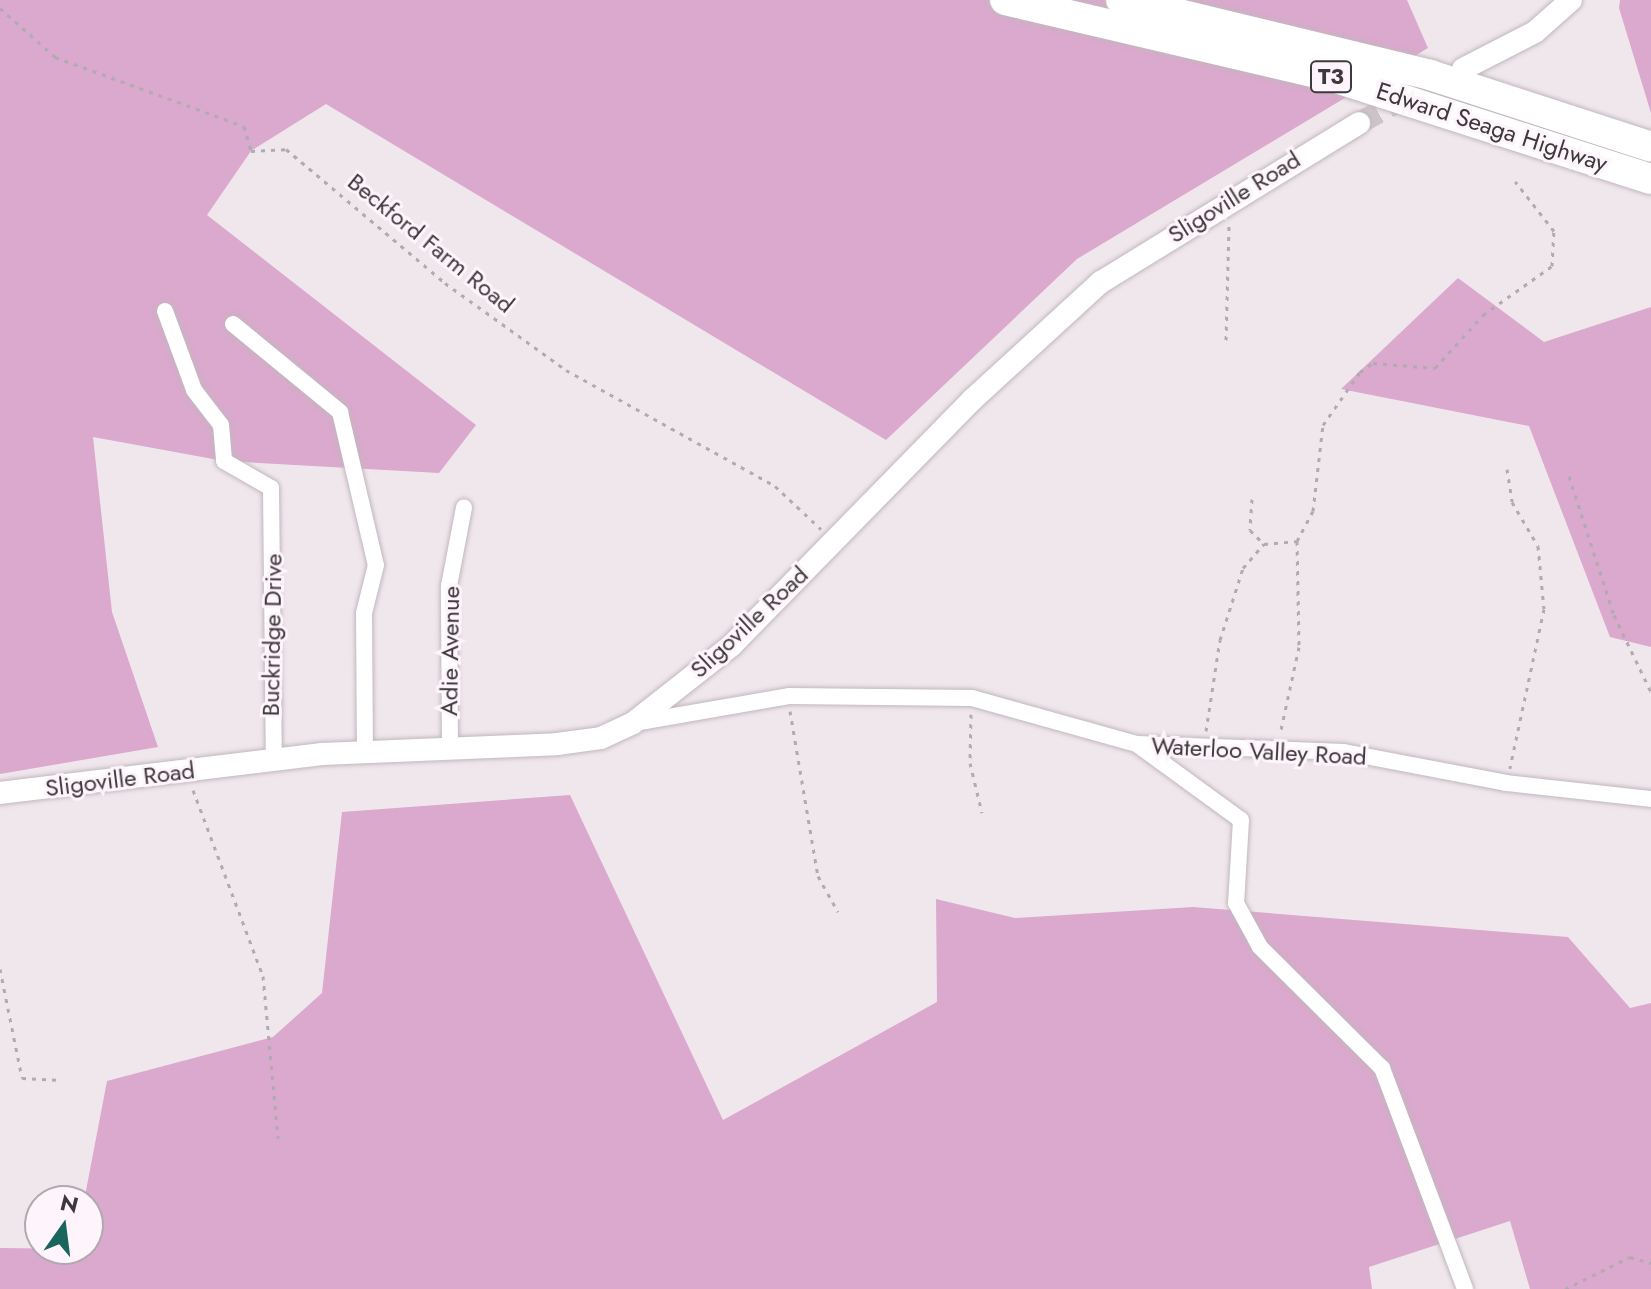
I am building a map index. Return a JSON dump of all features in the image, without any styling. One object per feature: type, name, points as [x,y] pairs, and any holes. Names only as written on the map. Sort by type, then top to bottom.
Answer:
[{"type":"highway","name":"Edward Seaga Highway","points":[[1005,0],[1330,76],[1651,179]]},
{"type":"highway","name":"Edward Seaga Highway","points":[[1121,0],[1430,75],[1651,147]]},
{"type":"street","points":[[1463,69],[1535,32],[1571,0]]},
{"type":"street","name":"Sligoville Road","points":[[0,793],[274,760],[365,752],[557,744],[601,738],[633,723],[732,645],[828,547],[1101,282],[1228,200],[1359,123]]},
{"type":"street","name":"Buckridge Drive","points":[[165,311],[194,390],[221,425],[224,461],[271,488],[274,760]]},
{"type":"street","points":[[233,324],[340,412],[376,565],[364,613],[365,752]]},
{"type":"street","name":"Adie Avenue","points":[[450,749],[449,586],[464,507]]},
{"type":"street","name":"Waterloo Valley Road","points":[[633,723],[789,696],[972,698],[1137,744],[1204,750],[1278,748],[1344,752],[1506,783],[1651,799]]},
{"type":"street","points":[[1137,744],[1241,820],[1236,903],[1260,947],[1382,1068],[1465,1289]]},
{"type":"path","name":"Beckford Farm Road","points":[[0,8],[55,57],[244,126],[251,151],[286,149],[445,283],[566,370],[807,509],[828,547]]},
{"type":"path","points":[[1278,748],[1299,647],[1297,541],[1313,511],[1323,425],[1360,372],[1373,363],[1435,368],[1483,315],[1552,266],[1554,231],[1515,181]]},
{"type":"path","points":[[1226,340],[1228,200]]},
{"type":"path","points":[[1506,783],[1544,609],[1538,546],[1512,502],[1507,469]]},
{"type":"path","points":[[1569,476],[1614,615],[1651,692]]},
{"type":"path","points":[[1252,499],[1250,530],[1264,544]]},
{"type":"path","points":[[1204,750],[1220,640],[1243,568],[1264,544],[1297,541]]},
{"type":"path","points":[[789,696],[818,876],[838,912]]},
{"type":"path","points":[[972,698],[970,763],[982,813]]},
{"type":"path","points":[[188,771],[263,976],[278,1138]]},
{"type":"path","points":[[0,969],[22,1078],[56,1080]]},
{"type":"path","points":[[1565,1289],[1630,1257],[1651,1263]]},
{"type":"shaded area","points":[[0,0],[1407,0],[1428,48],[1077,259],[886,440],[326,104],[251,151],[207,215],[476,425],[439,473],[224,461],[93,437],[112,612],[158,747],[0,774]]},
{"type":"shaded area","points":[[1620,0],[1651,0],[1651,113],[1619,8]]},
{"type":"shaded area","points":[[1458,278],[1544,342],[1651,307],[1651,647],[1610,637],[1529,426],[1341,389]]},
{"type":"shaded area","points":[[570,795],[723,1120],[937,1002],[936,899],[1015,918],[1193,907],[1568,937],[1630,1008],[1651,1003],[1651,1289],[1530,1289],[1510,1221],[1369,1267],[1372,1289],[0,1289],[0,1248],[24,1248],[24,1265],[104,1265],[104,1185],[87,1185],[107,1081],[273,1037],[322,993],[342,812]]},
{"type":"tunnel","points":[[1359,123],[1409,96]]}]
